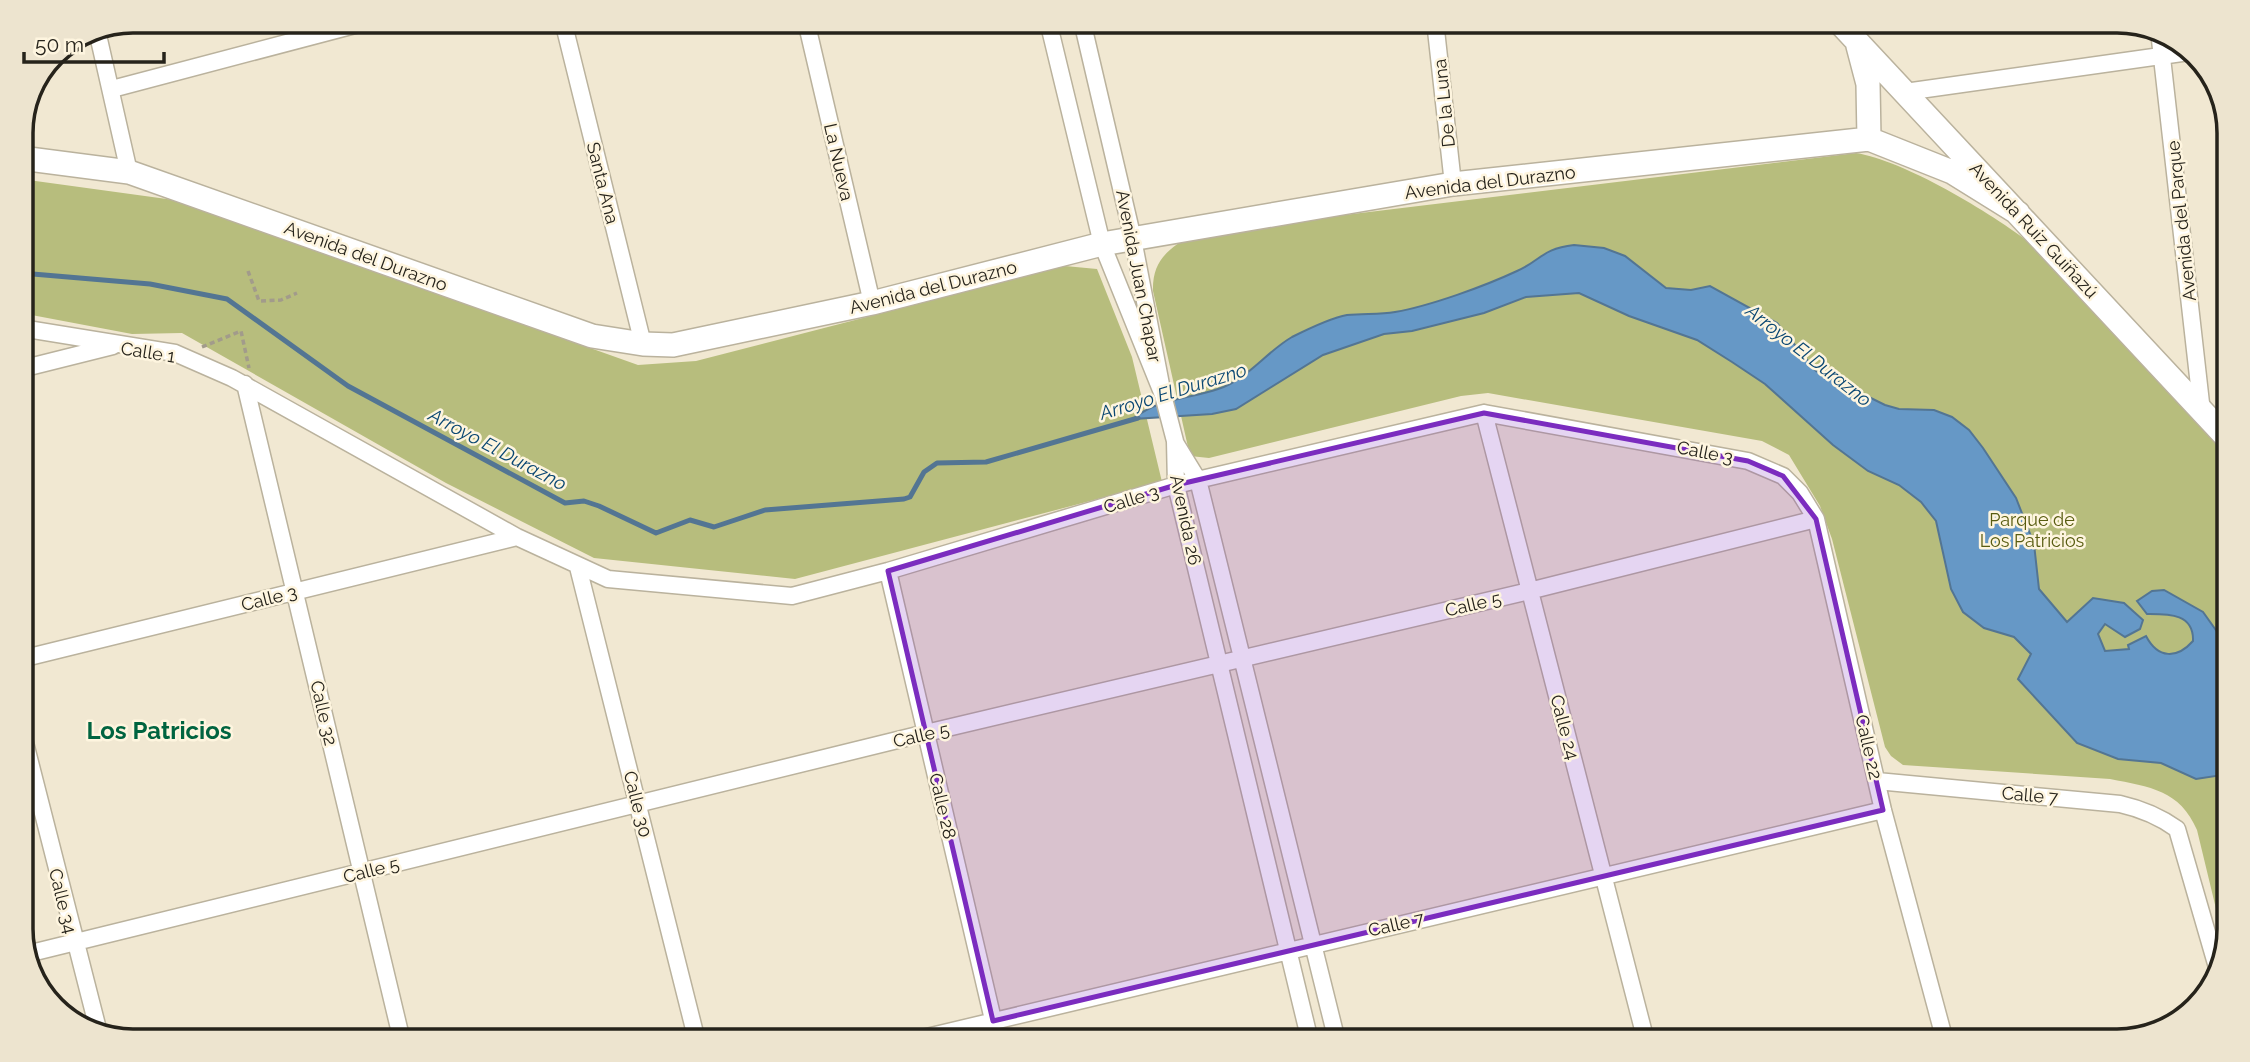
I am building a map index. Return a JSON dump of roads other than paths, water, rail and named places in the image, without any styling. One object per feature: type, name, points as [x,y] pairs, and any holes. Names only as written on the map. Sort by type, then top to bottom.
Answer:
[{"type":"main road","name":"Avenida Ruiz Guiñazú","points":[[1849,33],[2217,428]]},
{"type":"main road","points":[[1856,41],[1868,84],[1869,139],[1952,172],[2018,213]]},
{"type":"main road","name":"Avenida del Durazno","points":[[33,160],[129,172],[592,336],[643,344],[673,345],[872,303],[1102,244],[1453,184],[1869,139]]},
{"type":"street","points":[[112,89],[324,33]]},
{"type":"street","name":"Santa Ana","points":[[566,33],[643,344]]},
{"type":"street","name":"La Nueva","points":[[809,33],[872,303]]},
{"type":"street","name":"Avenida Juan Chapar","points":[[1051,33],[1102,244],[1163,395]]},
{"type":"street","name":"Avenida Juan Chapar","points":[[1085,33],[1133,239],[1163,395]]},
{"type":"street","name":"De la Luna","points":[[1436,33],[1453,184]]},
{"type":"street","points":[[99,40],[129,172]]},
{"type":"street","name":"Avenida del Parque","points":[[2161,44],[2202,412]]},
{"type":"street","points":[[1905,92],[2177,53]]},
{"type":"street","points":[[33,330],[119,345]]},
{"type":"street","name":"Calle 1","points":[[33,366],[119,345],[181,356],[244,384],[517,537]]},
{"type":"street","name":"Calle 32","points":[[244,384],[399,1029]]},
{"type":"street","points":[[1163,395],[1175,442]]},
{"type":"street","name":"Calle 3","points":[[33,656],[517,537],[608,579],[792,596],[888,571],[1176,485],[1484,413],[1721,454],[1769,468]]},
{"type":"street","name":"Calle 24","points":[[1484,413],[1643,1029]]},
{"type":"street","name":"Avenida 26","points":[[1175,442],[1198,480],[1333,1029]]},
{"type":"street","name":"Avenida 26","points":[[1175,442],[1176,485],[1307,1029]]},
{"type":"street","name":"Calle 22","points":[[1769,468],[1800,493],[1816,520],[1884,810],[1942,1029]]},
{"type":"street","name":"Calle 5","points":[[36,952],[926,733],[1219,666],[1816,520]]},
{"type":"street","name":"Calle 30","points":[[578,567],[695,1029]]},
{"type":"street","name":"Calle 28","points":[[888,571],[995,1029]]},
{"type":"street","name":"Calle 34","points":[[33,776],[96,1021]]},
{"type":"street","name":"Calle 7","points":[[1877,781],[2120,804],[2143,809],[2177,829],[2213,956]]},
{"type":"street","name":"Calle 7","points":[[960,1029],[1884,810]]},
{"type":"water","points":[[1574,245],[1604,248],[1625,256],[1666,288],[1691,290],[1710,286],[1777,323],[1816,371],[1885,405],[1899,409],[1934,410],[1952,417],[1969,430],[2016,498],[2034,544],[2039,589],[2067,622],[2093,598],[2124,603],[2143,620],[2140,629],[2125,637],[2105,624],[2098,634],[2105,651],[2129,649],[2128,645],[2146,636],[2156,649],[2168,654],[2181,651],[2193,641],[2189,625],[2184,620],[2171,615],[2147,614],[2137,601],[2152,591],[2164,590],[2203,612],[2217,632],[2217,776],[2196,779],[2161,763],[2118,759],[2077,743],[2018,679],[2031,654],[2014,637],[1984,628],[1963,612],[1951,589],[1936,521],[1921,502],[1899,485],[1868,471],[1833,445],[1765,384],[1697,340],[1629,316],[1579,293],[1526,297],[1484,313],[1412,331],[1384,334],[1323,355],[1236,409],[1212,414],[1133,419],[1163,403],[1228,385],[1292,337],[1326,321],[1347,315],[1395,312],[1441,300],[1504,277],[1542,255]]},
{"type":"waterway","name":"Arroyo El Durazno","points":[[33,274],[150,284],[227,299],[348,386],[565,503],[584,501],[656,533],[690,520],[714,527],[765,510],[904,499],[910,497],[924,472],[937,463],[986,462],[1138,418]]},
{"type":"district","name":"Los Patricios","points":[[159,730]]},
{"type":"park label","name":"Parque de Los Patricios","points":[[2032,529]]}]
